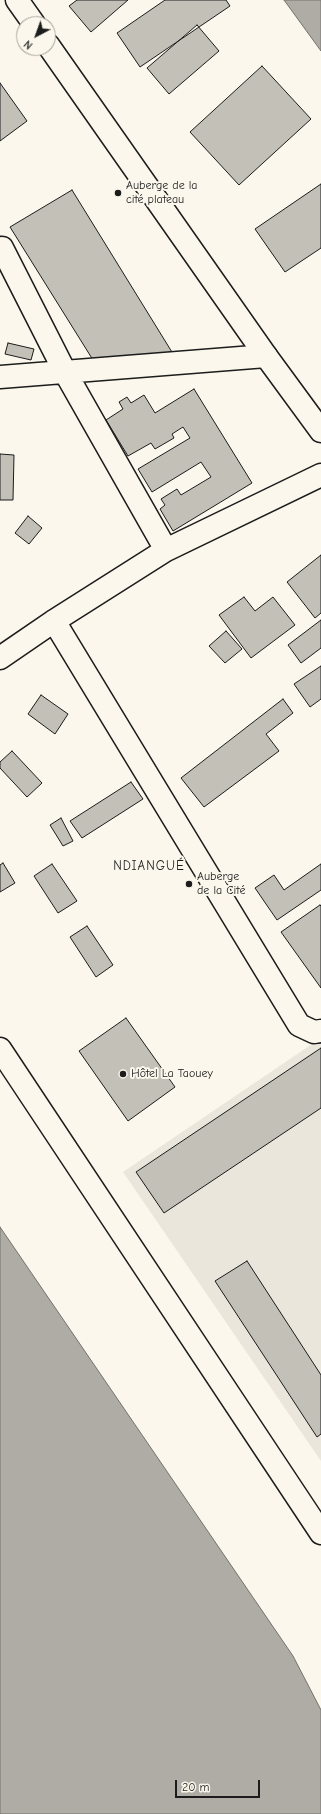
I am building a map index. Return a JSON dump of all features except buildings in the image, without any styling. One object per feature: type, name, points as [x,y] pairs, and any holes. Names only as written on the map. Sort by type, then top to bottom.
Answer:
[{"type":"street","points":[[17,0],[28,16]]},
{"type":"street","points":[[56,56],[266,356],[321,431]]},
{"type":"street","points":[[2,248],[65,372],[166,550]]},
{"type":"street","points":[[0,377],[266,356]]},
{"type":"street","points":[[0,658],[54,621],[166,550],[321,475]]},
{"type":"street","points":[[54,621],[299,1024],[314,1032],[321,1031]]},
{"type":"street","points":[[0,1049],[321,1533]]},
{"type":"shaded area","points":[[284,0],[321,0],[321,51]]},
{"type":"shaded area","points":[[321,1038],[321,1461],[123,1172]]},
{"type":"shaded area","points":[[0,1227],[293,1656],[321,1710],[321,1814],[0,1814]]},
{"type":"place","name":"Auberge de la cité plateau","points":[[118,193]]},
{"type":"place","name":"Auberge de la Cité","points":[[189,884]]},
{"type":"place","name":"Hôtel La Taouey","points":[[123,1074]]},
{"type":"district","name":"NDIANGUÉ","points":[[149,866]]}]
